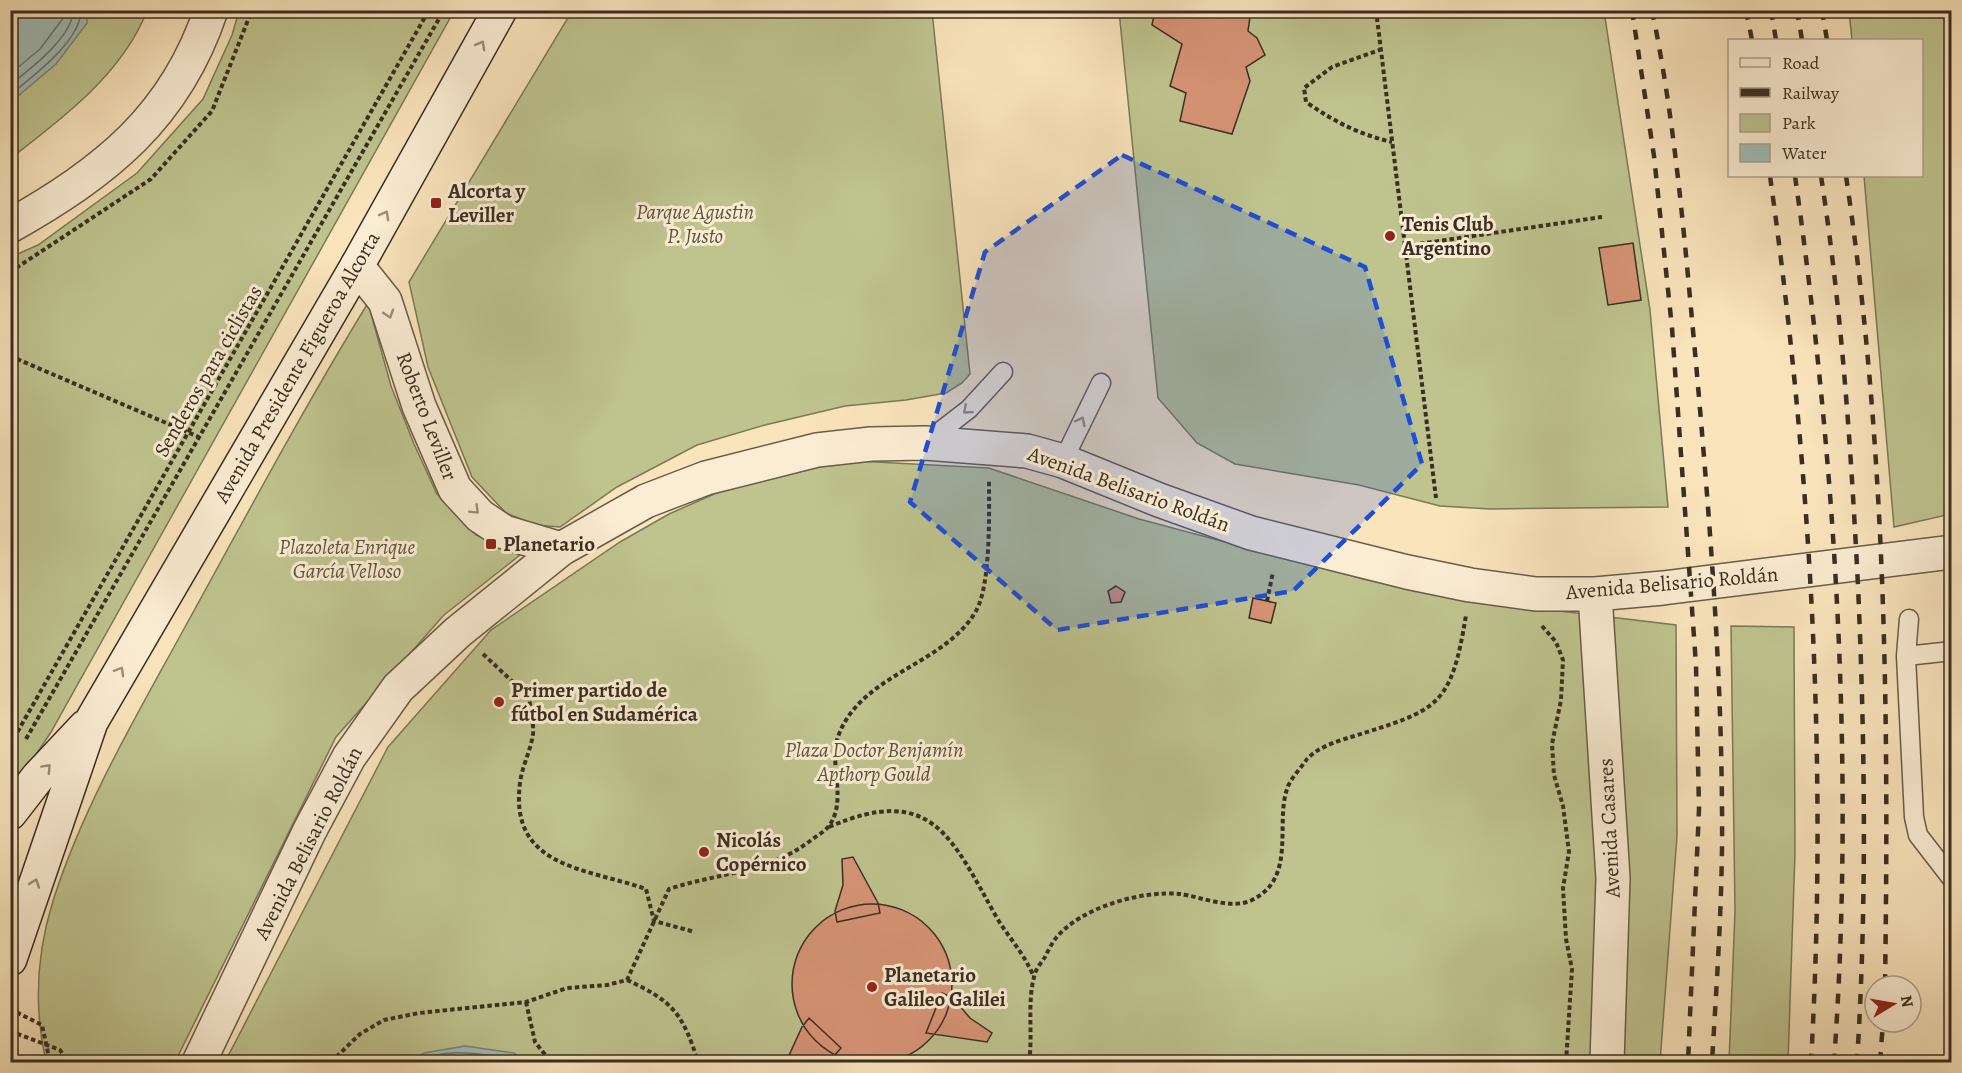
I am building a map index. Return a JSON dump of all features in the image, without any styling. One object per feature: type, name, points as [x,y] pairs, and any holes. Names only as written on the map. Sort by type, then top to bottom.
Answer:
[{"type":"street","points":[[10,226],[58,199],[112,160],[154,118],[178,82],[211,10]]},
{"type":"street","name":"Avenida Presidente Figueroa Alcorta","points":[[10,958],[90,722],[357,266],[500,10]]},
{"type":"street","name":"Roberto Leviller","points":[[357,266],[386,302],[419,406],[455,489],[480,516],[504,532],[561,549]]},
{"type":"street","name":"Avenida Belisario Roldán","points":[[199,1062],[310,830],[350,757],[398,688],[458,632],[561,549],[646,501],[706,478],[817,450],[871,444],[925,443],[1027,451],[1063,461],[1159,500],[1251,533],[1472,599],[1536,594],[1595,594],[1952,552]]},
{"type":"street","name":"Avenida Casares","points":[[1595,594],[1613,878],[1607,1062]]},
{"type":"street","name":"Avenida Presidente Figueroa Alcorta","points":[[10,813],[38,777],[90,722]]},
{"type":"lane","points":[[925,443],[969,409],[1003,372]]},
{"type":"lane","points":[[1063,461],[1101,382]]},
{"type":"lane","points":[[1909,619],[1906,656],[1914,817],[1918,835],[1952,879]]},
{"type":"lane","points":[[1906,656],[1952,651]]},
{"type":"path","points":[[10,272],[151,179],[212,111],[252,10]]},
{"type":"path","name":"Senderos para ciclistas","points":[[10,745],[191,432],[429,10]]},
{"type":"path","points":[[22,746],[444,10]]},
{"type":"path","points":[[1376,10],[1436,498]]},
{"type":"path","points":[[1382,49],[1332,67],[1304,88],[1306,102],[1326,116],[1360,134],[1392,142]]},
{"type":"path","points":[[1405,246],[1602,217]]},
{"type":"path","points":[[10,356],[199,437]]},
{"type":"path","points":[[828,827],[838,800],[835,755],[839,734],[848,718],[873,692],[962,629],[976,610],[982,590],[990,520],[989,468],[992,447]]},
{"type":"path","points":[[1466,617],[1472,599]]},
{"type":"path","points":[[1029,1062],[1034,975],[1057,936],[1111,903],[1163,892],[1189,895],[1213,903],[1251,901],[1268,886],[1280,866],[1284,846],[1287,788],[1310,756],[1336,742],[1413,717],[1437,702],[1454,671],[1472,599]]},
{"type":"path","points":[[1536,622],[1556,642],[1563,660],[1561,700],[1552,744],[1554,776],[1563,806],[1569,852],[1563,888],[1566,939],[1572,969],[1566,1062]]},
{"type":"path","points":[[458,632],[529,697],[533,734],[520,779],[517,808],[536,848],[564,865],[646,889],[654,921]]},
{"type":"path","points":[[627,981],[669,888],[754,869],[780,860],[828,827],[852,816],[897,810],[927,820],[948,836],[968,865],[998,920],[1024,954],[1034,975]]},
{"type":"path","points":[[654,921],[695,932]]},
{"type":"path","points":[[331,1062],[360,1034],[384,1020],[419,1012],[526,1002],[567,988],[627,981],[659,995],[680,1015],[698,1062]]},
{"type":"path","points":[[526,1002],[535,1042],[551,1062]]},
{"type":"path","points":[[10,1008],[42,1025],[50,1062]]},
{"type":"path","points":[[10,1031],[60,1050],[68,1062]]},
{"type":"highlighted area","points":[[1122,155],[1365,267],[1422,464],[1293,591],[1057,630],[910,502],[985,252]]},
{"type":"green space","points":[[11,11],[147,11],[123,55],[107,75],[70,111],[11,158]]},
{"type":"green space","points":[[239,11],[454,11],[51,732],[11,792],[11,257],[38,245],[137,173],[203,99],[232,35]]},
{"type":"green space","name":"Parque Agustin P. Justo","points":[[572,11],[932,11],[970,374],[962,383],[946,393],[906,400],[845,406],[765,425],[697,445],[617,487],[560,527],[535,525],[506,513],[472,477],[428,367],[409,282]]},
{"type":"green space","name":"Tenis Club Argentino","points":[[1119,11],[1604,11],[1650,310],[1668,507],[1490,509],[1440,506],[1359,485],[1235,464],[1197,443],[1158,398]]},
{"type":"green space","points":[[1849,11],[1951,11],[1951,514],[1894,527],[1864,177],[1923,177],[1923,39],[1852,39]]},
{"type":"green space","name":"Plazoleta Enrique García Velloso","points":[[368,303],[391,386],[437,494],[476,535],[520,555],[444,615],[336,737],[175,1062],[46,1062],[38,1002],[43,941],[53,901],[80,830],[112,761],[148,694],[297,423]]},
{"type":"green space","name":"Plaza Doctor Benjamín Apthorp Gould","points":[[857,461],[989,468],[1139,519],[1364,579],[1469,600],[1676,625],[1677,836],[1660,1062],[225,1062],[388,747],[491,630],[620,542],[669,514],[721,491],[788,472]]},
{"type":"green space","points":[[1731,626],[1794,627],[1795,852],[1788,1062],[1729,1062],[1735,912]]},
{"type":"water","points":[[11,10],[87,11],[87,23],[56,64],[11,102]]},
{"type":"water","points":[[465,1046],[514,1053],[526,1062],[409,1062],[424,1053]]},
{"type":"building","points":[[1155,10],[1251,10],[1248,31],[1257,38],[1265,55],[1246,67],[1250,81],[1232,134],[1180,121],[1186,93],[1170,86],[1182,44],[1152,25]]},
{"type":"building","points":[[1633,243],[1641,300],[1608,305],[1599,248]]},
{"type":"building","points":[[1116,586],[1125,592],[1121,602],[1111,603],[1108,591]]},
{"type":"building","points":[[1253,598],[1276,603],[1271,623],[1249,618]]},
{"type":"building","points":[[853,857],[878,903],[880,913],[837,922],[835,911],[843,885],[842,859]]},
{"type":"building","name":"Planetario Galileo Galilei","points":[[872,904],[888,905],[903,910],[917,917],[929,927],[939,939],[946,953],[951,968],[951,1000],[946,1015],[939,1029],[929,1041],[917,1051],[903,1058],[888,1063],[872,1064],[856,1063],[841,1058],[827,1051],[815,1041],[805,1029],[798,1015],[793,1000],[792,984],[793,968],[798,953],[805,939],[815,927],[827,917],[841,910],[856,905]]},
{"type":"building","points":[[942,993],[953,998],[970,1018],[992,1033],[987,1042],[926,1033]]},
{"type":"building","points":[[809,1018],[841,1048],[833,1057],[816,1062],[786,1062],[802,1027]]},
{"type":"railway","points":[[1632,10],[1654,156],[1672,328],[1696,665],[1699,809],[1688,1062]]},
{"type":"railway","points":[[1652,10],[1674,142],[1684,230],[1714,586],[1722,840],[1712,1062]]},
{"type":"railway","points":[[1746,10],[1752,39]]},
{"type":"railway","points":[[1771,10],[1776,39]]},
{"type":"railway","points":[[1797,10],[1802,39]]},
{"type":"railway","points":[[1822,10],[1827,39]]},
{"type":"railway","points":[[1770,177],[1796,397],[1812,618],[1818,840],[1811,1062]]},
{"type":"railway","points":[[1795,177],[1821,395],[1838,618],[1843,842],[1834,1062]]},
{"type":"railway","points":[[1821,177],[1835,278],[1845,381],[1858,586],[1864,824],[1857,1062]]},
{"type":"railway","points":[[1846,177],[1870,378],[1882,580],[1886,783],[1885,974]]},
{"type":"railway","points":[[1880,1062],[1882,1034]]},
{"type":"place","name":"Alcorta y Leviller","points":[[436,203]]},
{"type":"place","name":"Tenis Club Argentino","points":[[1390,236]]},
{"type":"place","name":"Planetario","points":[[491,544]]},
{"type":"place","name":"Primer partido de fútbol en Sudamérica","points":[[499,702]]},
{"type":"place","name":"Nicolás Copérnico","points":[[704,852]]},
{"type":"place","name":"Planetario Galileo Galilei","points":[[872,987]]}]
